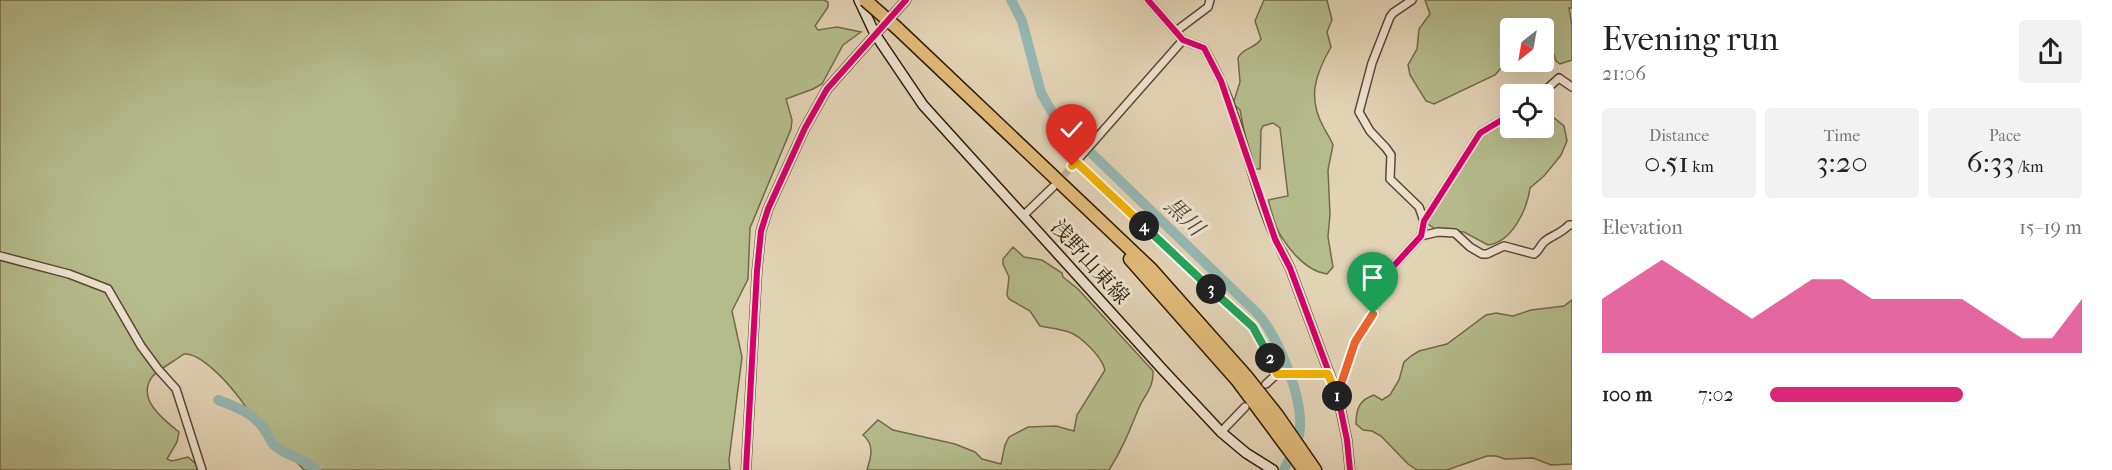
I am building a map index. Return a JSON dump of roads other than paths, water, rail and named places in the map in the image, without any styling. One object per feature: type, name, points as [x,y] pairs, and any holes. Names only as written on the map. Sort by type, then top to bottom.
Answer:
[{"type":"highway","points":[[865,0],[1152,269],[1218,342],[1277,415],[1315,470]]},
{"type":"highway","points":[[1034,158],[1225,365],[1279,433],[1304,470]]},
{"type":"main road","name":"浅野山東線","points":[[860,0],[875,34],[923,105],[1221,432],[1268,469]]},
{"type":"street","points":[[746,470],[761,231],[783,175],[827,89],[906,0]]},
{"type":"street","points":[[1176,31],[1208,7],[1210,0]]},
{"type":"street","points":[[1412,0],[1390,17],[1372,63],[1359,112],[1370,131],[1391,155],[1390,179],[1419,207],[1424,221]]},
{"type":"street","points":[[1152,2],[1183,40],[1204,48],[1221,81],[1275,239],[1290,268],[1338,397],[1347,440],[1350,470]]},
{"type":"street","points":[[1183,40],[1074,164],[1253,327],[1277,374]]},
{"type":"street","points":[[1552,84],[1559,78],[1572,87]]},
{"type":"street","points":[[1338,397],[1355,342],[1373,314],[1378,296],[1390,270],[1420,236],[1424,221],[1480,133],[1500,121]]},
{"type":"street","points":[[1024,216],[1053,187]]},
{"type":"street","points":[[1420,236],[1438,232],[1455,233],[1482,254],[1504,246],[1534,254],[1538,252],[1544,241],[1572,225]]},
{"type":"street","points":[[0,256],[69,274],[108,289],[141,346],[176,389],[202,470]]},
{"type":"street","points":[[1266,384],[1277,374],[1328,374]]},
{"type":"street","points":[[1221,432],[1245,407]]},
{"type":"waterway","name":"黒川","points":[[1011,0],[1022,21],[1041,93],[1056,119],[1256,312],[1273,336],[1294,388],[1300,422],[1298,439],[1284,470]]},
{"type":"waterway","points":[[218,400],[250,415],[260,424],[275,446],[306,462],[316,470]]},
{"type":"tunnel","points":[[1057,183],[1072,166]]}]
